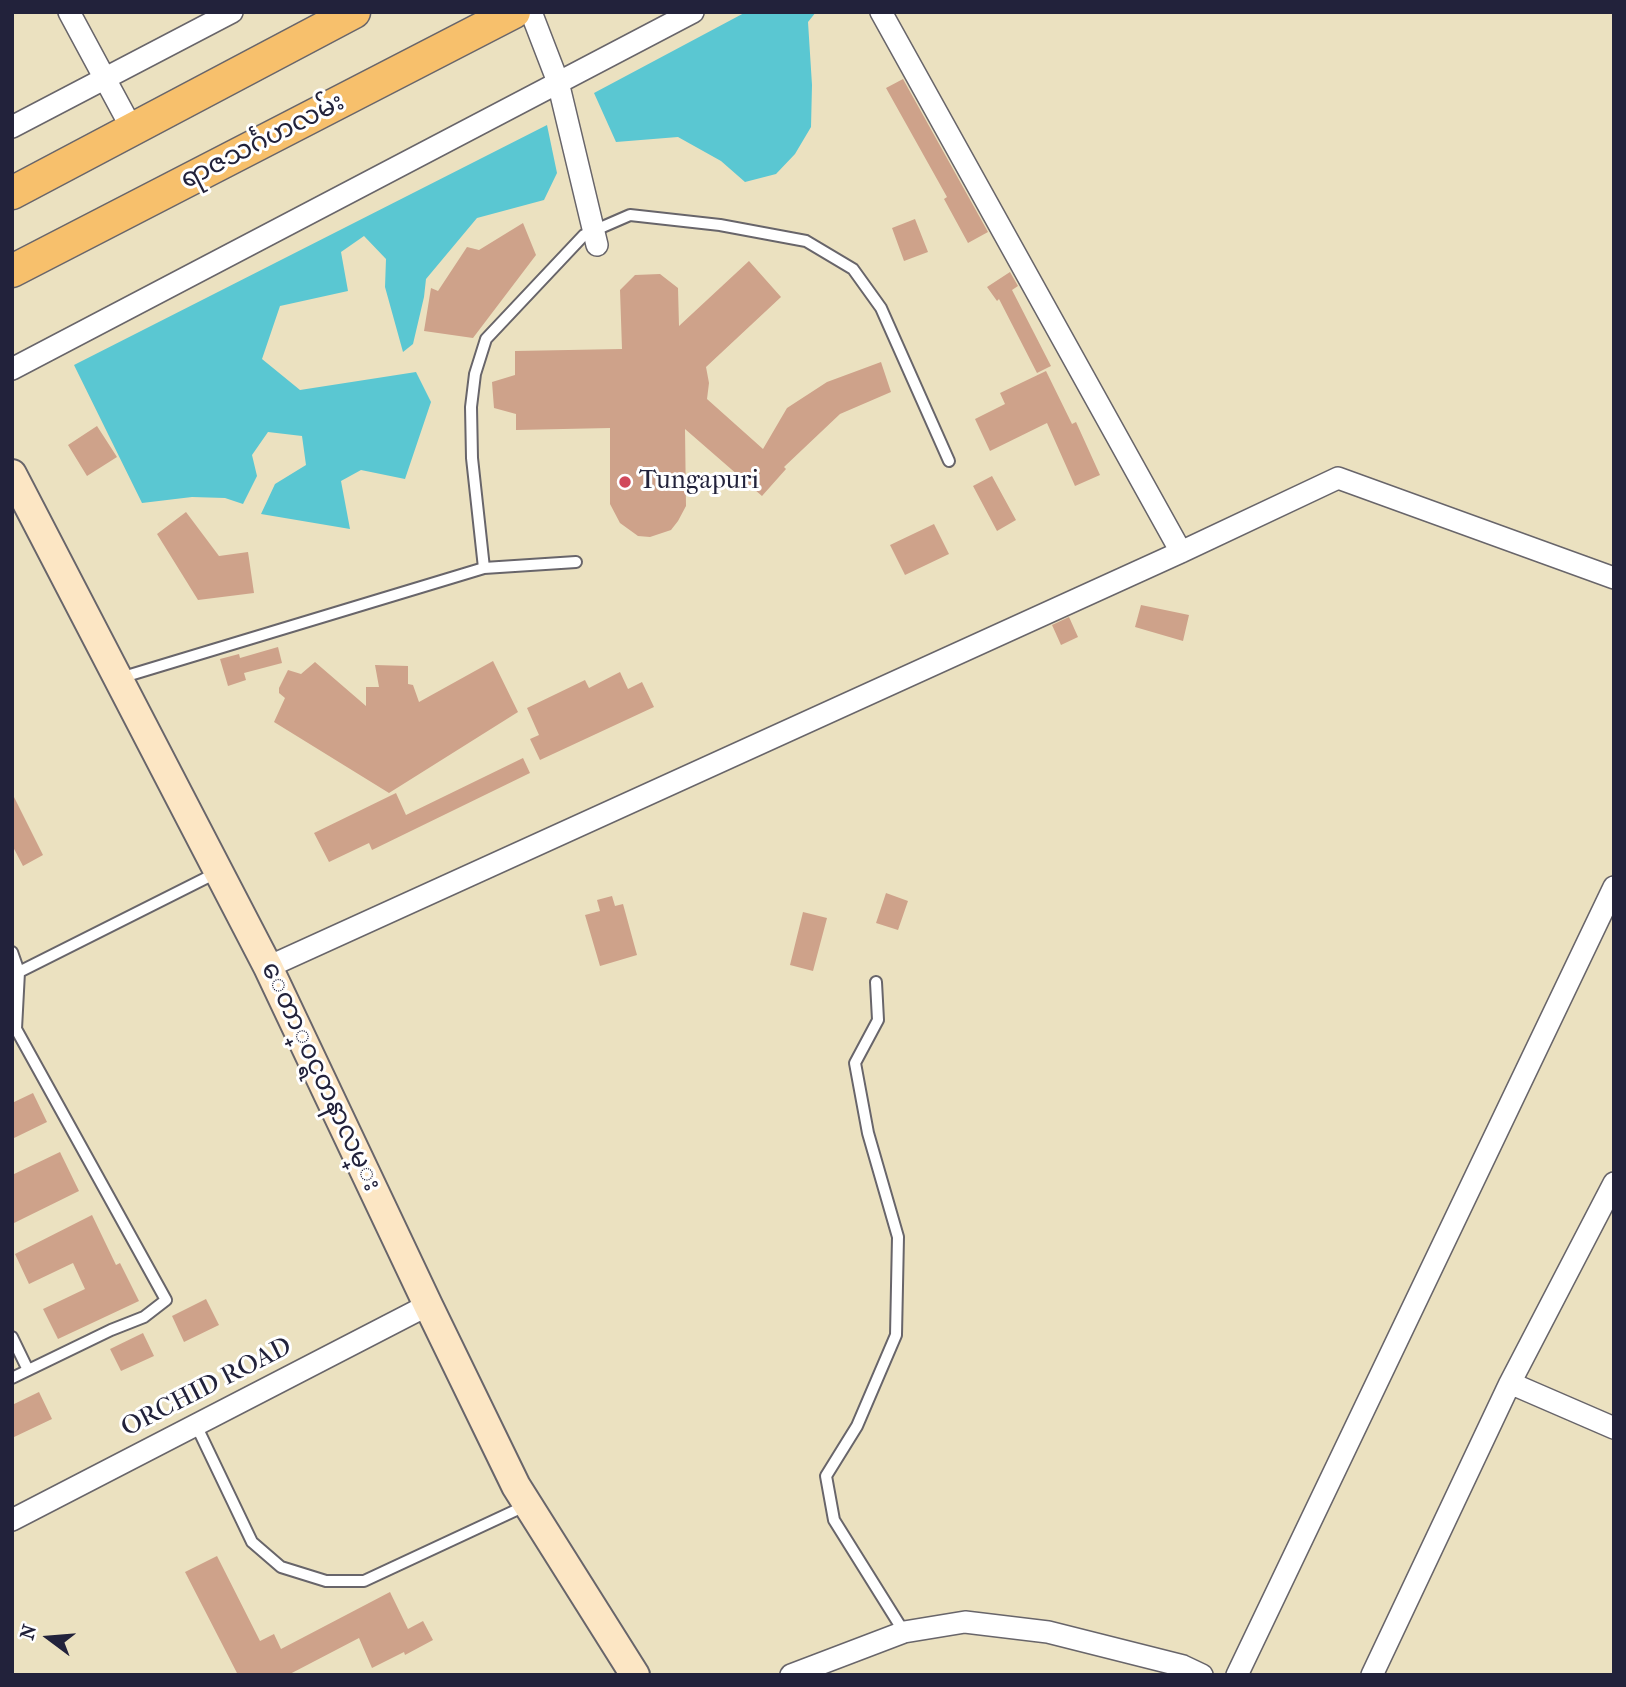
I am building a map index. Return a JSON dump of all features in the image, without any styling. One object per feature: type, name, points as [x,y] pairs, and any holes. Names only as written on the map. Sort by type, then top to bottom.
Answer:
[{"type":"main road","points":[[12,193],[354,12]]},
{"type":"main road","name":"ရာဇသင်္ဂဟလမ်း","points":[[12,271],[514,12]]},
{"type":"main road","name":"ေတာ္၀င္ရတနာလမ္း","points":[[15,486],[268,967],[516,1486],[635,1675]]},
{"type":"street","points":[[69,12],[132,129]]},
{"type":"street","points":[[12,127],[232,12]]},
{"type":"street","points":[[531,12],[558,82],[595,237]]},
{"type":"street","points":[[12,369],[693,12]]},
{"type":"street","points":[[881,12],[1181,552]]},
{"type":"street","points":[[268,967],[1338,478],[1614,578]]},
{"type":"street","points":[[1237,1675],[1614,887]]},
{"type":"street","points":[[1372,1675],[1510,1383],[1614,1183]]},
{"type":"street","name":"ORCHID ROAD","points":[[12,1520],[428,1305]]},
{"type":"street","points":[[1510,1383],[1614,1428]]},
{"type":"street","points":[[791,1675],[904,1632],[965,1622],[1048,1632],[1183,1666],[1202,1675]]},
{"type":"lane","points":[[484,568],[472,458],[471,407],[474,374],[486,339],[583,235],[595,237],[630,215],[720,225],[806,242],[853,269],[881,308],[949,461]]},
{"type":"lane","points":[[118,678],[484,568],[576,562]]},
{"type":"lane","points":[[19,972],[218,872]]},
{"type":"lane","points":[[12,952],[19,972],[14,1030],[166,1300],[144,1317],[12,1378]]},
{"type":"lane","points":[[876,982],[878,1020],[855,1063],[868,1133],[898,1237],[896,1335],[857,1426],[826,1476],[834,1520],[904,1632]]},
{"type":"lane","points":[[12,1337],[29,1370]]},
{"type":"lane","points":[[196,1425],[252,1542],[281,1567],[326,1581],[365,1581],[528,1505]]},
{"type":"water","points":[[746,12],[816,12],[808,22],[812,85],[811,127],[795,154],[776,174],[745,182],[721,161],[678,137],[616,142],[594,93]]},
{"type":"water","points":[[547,125],[557,173],[544,200],[477,218],[426,279],[413,344],[403,352],[385,287],[386,259],[364,236],[341,252],[348,291],[280,306],[262,359],[300,390],[416,372],[431,402],[405,479],[361,470],[341,481],[350,529],[261,514],[275,484],[306,465],[302,436],[268,432],[252,455],[257,476],[243,504],[225,498],[192,497],[142,503],[74,365]]},
{"type":"building","points":[[903,79],[988,232],[968,243],[944,199],[947,197],[886,88]]},
{"type":"building","points":[[915,219],[928,252],[904,261],[892,228]]},
{"type":"building","points":[[523,223],[536,255],[473,338],[424,331],[431,288],[438,291],[467,247],[479,250]]},
{"type":"building","points":[[749,261],[781,297],[706,367],[709,383],[707,399],[763,449],[787,408],[827,382],[881,362],[891,392],[840,414],[784,467],[786,469],[762,496],[685,429],[686,506],[671,530],[650,537],[638,536],[620,523],[610,504],[610,428],[516,430],[516,414],[494,408],[492,382],[515,375],[515,351],[622,349],[620,290],[635,275],[660,274],[678,288],[679,326]]},
{"type":"building","points":[[1010,272],[1018,286],[1012,290],[1051,366],[1037,373],[999,299],[997,301],[987,287]]},
{"type":"building","points":[[1046,371],[1072,424],[1076,422],[1100,475],[1075,486],[1047,423],[990,451],[975,419],[1005,404],[1000,393]]},
{"type":"building","points":[[97,426],[117,457],[87,476],[68,445]]},
{"type":"building","points":[[992,476],[1016,520],[997,531],[973,486]]},
{"type":"building","points":[[186,512],[219,556],[248,552],[254,593],[198,600],[157,534]]},
{"type":"building","points":[[934,524],[949,554],[905,575],[890,545]]},
{"type":"building","points":[[1141,605],[1189,615],[1183,641],[1135,627]]},
{"type":"building","points":[[1069,617],[1078,637],[1061,645],[1052,625]]},
{"type":"building","points":[[278,647],[282,663],[244,673],[246,680],[228,686],[220,659],[239,654],[240,658]]},
{"type":"building","points":[[493,661],[518,712],[389,793],[274,722],[285,698],[279,693],[279,688],[288,670],[301,674],[315,662],[366,706],[366,687],[379,687],[375,665],[408,666],[408,684],[413,685],[419,702]]},
{"type":"building","points":[[620,672],[628,689],[642,682],[654,707],[540,760],[530,739],[539,735],[527,708],[585,680],[589,688]]},
{"type":"building","points":[[523,758],[530,773],[372,850],[369,843],[329,862],[314,833],[396,793],[406,815]]},
{"type":"building","points":[[12,793],[43,855],[23,866],[12,845]]},
{"type":"building","points":[[886,893],[908,901],[898,930],[876,923]]},
{"type":"building","points":[[612,896],[615,906],[623,904],[637,955],[600,966],[585,915],[600,911],[597,900]]},
{"type":"building","points":[[803,912],[827,918],[813,971],[790,965]]},
{"type":"building","points":[[33,1093],[47,1122],[12,1139],[12,1103]]},
{"type":"building","points":[[60,1152],[79,1191],[12,1224],[12,1175]]},
{"type":"building","points":[[92,1215],[116,1265],[120,1263],[139,1301],[58,1339],[43,1309],[85,1289],[73,1263],[29,1284],[15,1254]]},
{"type":"building","points":[[206,1299],[219,1325],[184,1342],[172,1316]]},
{"type":"building","points":[[143,1333],[154,1356],[121,1371],[110,1349]]},
{"type":"building","points":[[39,1392],[52,1419],[12,1438],[12,1405]]},
{"type":"building","points":[[217,1556],[260,1641],[274,1634],[281,1649],[390,1592],[408,1629],[423,1621],[433,1640],[372,1668],[359,1638],[288,1675],[238,1675],[185,1572]]},
{"type":"place","name":"Tungapuri","points":[[625,482]]}]
